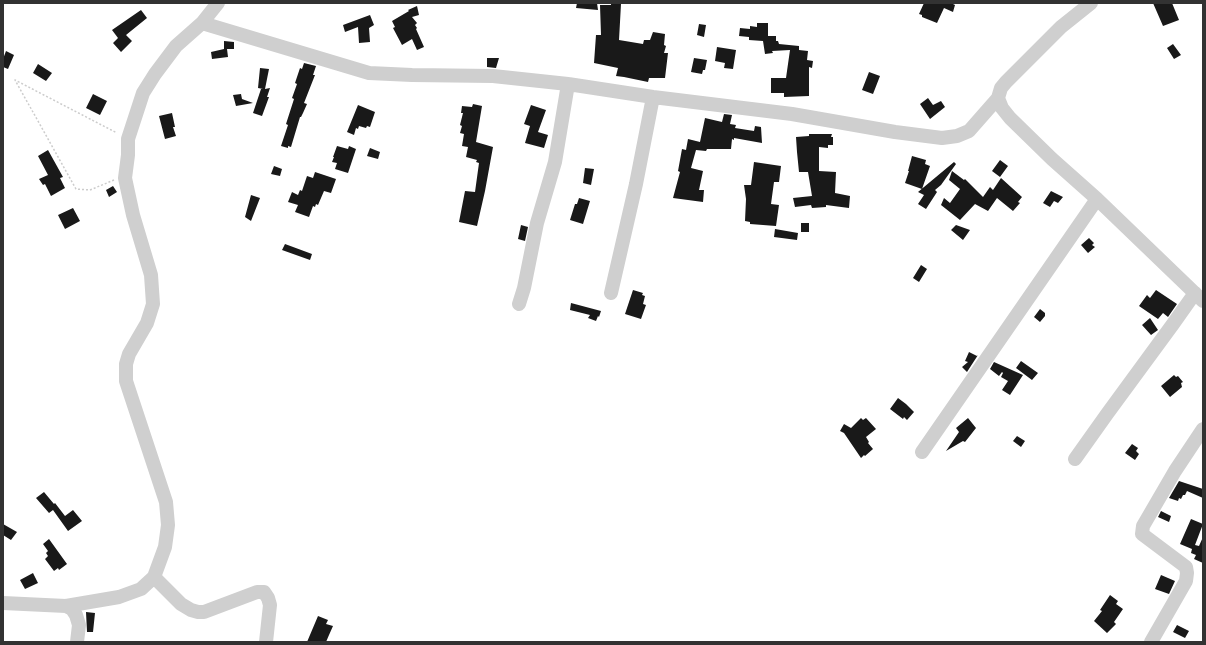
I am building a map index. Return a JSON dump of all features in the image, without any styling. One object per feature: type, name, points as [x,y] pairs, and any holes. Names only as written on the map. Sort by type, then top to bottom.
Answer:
[{"type":"street","points":[[3,603],[66,606],[119,597],[141,589],[154,577],[165,547],[168,525],[166,502],[126,381],[126,364],[129,354],[148,323],[153,304],[151,275],[125,178],[128,155],[128,139],[143,93],[151,80],[176,46],[202,23],[218,3]]},
{"type":"street","points":[[202,23],[369,73],[494,76],[568,84],[653,97],[792,114],[895,132],[942,138],[957,136],[969,131],[998,98],[1001,88],[1019,67],[1062,27],[1091,3]]},
{"type":"street","points":[[518,304],[524,288],[537,223],[555,162],[568,84]]},
{"type":"street","points":[[611,293],[636,184],[653,97]]},
{"type":"street","points":[[998,98],[1002,108],[1010,118],[1199,297],[1173,324],[1075,459]]},
{"type":"street","points":[[922,452],[1097,199]]},
{"type":"street","points":[[1151,642],[1186,580],[1187,573],[1186,567],[1142,534],[1143,526],[1175,471],[1203,429]]},
{"type":"street","points":[[154,577],[181,604],[190,610],[198,612],[204,612],[257,592],[264,592],[270,605],[266,642]]},
{"type":"street","points":[[66,606],[72,609],[76,615],[79,625],[77,642]]},
{"type":"path","points":[[125,178],[111,181],[90,190],[76,189],[15,80],[128,139]]},
{"type":"building","points":[[577,3],[597,3],[598,10],[576,8]]},
{"type":"building","points":[[924,3],[951,3],[955,5],[953,12],[944,8],[937,23],[922,17],[922,15],[919,14]]},
{"type":"building","points":[[1153,3],[1172,3],[1179,20],[1163,26]]},
{"type":"building","points":[[621,4],[619,40],[643,44],[644,40],[650,40],[653,32],[665,34],[664,45],[666,46],[664,53],[668,53],[665,78],[649,78],[648,82],[616,76],[618,68],[594,63],[596,35],[601,35],[600,5]]},
{"type":"building","points":[[417,6],[419,15],[412,17],[417,23],[415,25],[417,28],[416,29],[424,47],[417,50],[412,39],[402,45],[393,28],[395,27],[392,21],[409,11],[408,10]]},
{"type":"building","points":[[141,10],[147,18],[126,35],[132,41],[121,52],[113,43],[118,38],[112,30]]},
{"type":"building","points":[[370,15],[374,25],[369,28],[370,42],[359,43],[358,27],[345,32],[343,25]]},
{"type":"building","points":[[757,23],[768,23],[768,36],[776,36],[776,41],[778,41],[779,44],[799,46],[799,50],[808,51],[807,60],[813,61],[812,68],[809,67],[809,96],[784,97],[784,93],[771,93],[771,78],[786,78],[790,50],[772,51],[773,53],[765,54],[763,41],[749,40],[749,37],[739,36],[740,28],[750,29],[750,26],[757,27]]},
{"type":"building","points":[[699,24],[706,25],[704,37],[697,35]]},
{"type":"building","points":[[224,41],[234,42],[234,49],[227,49],[228,57],[212,59],[211,52],[224,49]]},
{"type":"building","points":[[1173,44],[1181,55],[1174,59],[1167,48]]},
{"type":"building","points":[[717,47],[736,50],[733,69],[724,68],[725,63],[715,61]]},
{"type":"building","points":[[6,51],[14,55],[8,69],[3,67],[3,59]]},
{"type":"building","points":[[487,58],[499,58],[496,68],[487,67]]},
{"type":"building","points":[[694,58],[707,60],[705,70],[703,70],[702,74],[691,72]]},
{"type":"building","points":[[304,63],[316,66],[313,75],[315,75],[304,103],[307,104],[300,117],[291,147],[288,146],[288,148],[281,146],[294,99],[292,98],[297,84],[295,83],[300,68],[302,69]]},
{"type":"building","points":[[38,64],[52,73],[46,81],[33,73]]},
{"type":"building","points":[[260,68],[269,69],[265,89],[270,88],[267,97],[269,97],[262,116],[253,113],[261,89],[263,89],[258,88]]},
{"type":"building","points":[[869,72],[880,76],[873,94],[862,90]]},
{"type":"building","points":[[93,94],[107,101],[100,115],[86,108]]},
{"type":"building","points":[[241,94],[242,99],[253,103],[236,106],[233,95]]},
{"type":"building","points":[[928,98],[933,105],[941,101],[945,107],[930,119],[920,104]]},
{"type":"building","points":[[473,104],[482,106],[476,142],[493,147],[477,226],[459,222],[465,191],[475,192],[479,163],[476,162],[477,160],[466,157],[468,147],[462,146],[464,134],[460,133],[463,113],[461,113],[462,106],[472,107]]},
{"type":"building","points":[[358,105],[375,112],[370,127],[367,126],[366,128],[359,126],[358,129],[356,128],[354,135],[347,132]]},
{"type":"building","points":[[531,105],[546,110],[538,132],[548,135],[544,148],[525,143],[530,126],[524,124]]},
{"type":"building","points":[[172,113],[175,127],[173,127],[176,136],[165,139],[159,116]]},
{"type":"building","points":[[724,114],[732,115],[730,124],[736,125],[735,128],[754,131],[755,126],[761,127],[762,143],[734,138],[734,140],[732,139],[731,149],[707,149],[706,151],[696,150],[691,168],[703,171],[699,190],[704,190],[703,202],[673,198],[680,172],[678,171],[682,149],[686,150],[688,139],[700,142],[705,118],[722,122]]},
{"type":"building","points":[[809,134],[832,134],[831,137],[833,137],[833,145],[828,145],[828,148],[819,147],[819,171],[836,172],[835,193],[850,196],[849,208],[826,205],[826,207],[812,208],[811,205],[795,207],[793,198],[812,196],[808,172],[799,172],[796,137],[809,136]]},
{"type":"building","points":[[337,146],[348,149],[349,146],[356,149],[348,173],[335,169],[337,163],[332,162]]},
{"type":"building","points":[[370,148],[380,152],[378,159],[367,156]]},
{"type":"building","points":[[48,150],[63,177],[60,178],[65,188],[51,196],[45,184],[43,185],[39,179],[48,175],[38,156]]},
{"type":"building","points":[[912,156],[926,160],[925,164],[930,166],[922,189],[905,183]]},
{"type":"building","points":[[1000,160],[1008,166],[1000,177],[992,171]]},
{"type":"building","points":[[754,162],[781,166],[779,182],[774,182],[771,204],[779,205],[776,226],[750,224],[750,222],[745,221],[746,199],[744,185],[751,185]]},
{"type":"building","points":[[954,162],[956,164],[941,185],[935,190],[937,192],[926,209],[918,204],[924,195],[918,192]]},
{"type":"building","points":[[274,166],[282,169],[280,176],[271,174]]},
{"type":"building","points":[[585,168],[594,169],[591,185],[583,183]]},
{"type":"building","points":[[952,171],[964,180],[965,179],[983,197],[990,187],[993,190],[1001,178],[1022,197],[1018,202],[1020,203],[1013,211],[997,198],[988,211],[975,204],[960,220],[941,205],[944,198],[950,203],[960,189],[949,180]]},
{"type":"building","points":[[315,172],[336,179],[331,193],[324,191],[318,205],[316,204],[315,207],[313,206],[309,217],[295,212],[298,205],[288,202],[292,192],[298,195],[300,190],[302,191],[307,176],[313,178]]},
{"type":"building","points":[[113,186],[117,192],[109,197],[106,190]]},
{"type":"building","points":[[1051,191],[1063,197],[1058,203],[1054,201],[1050,207],[1043,203]]},
{"type":"building","points":[[251,195],[260,198],[251,221],[245,217]]},
{"type":"building","points":[[579,198],[590,201],[583,224],[570,220],[575,204],[577,204]]},
{"type":"building","points":[[73,208],[80,221],[65,229],[58,215]]},
{"type":"building","points":[[801,223],[809,223],[809,232],[801,232]]},
{"type":"building","points":[[521,225],[528,227],[525,241],[518,239]]},
{"type":"building","points":[[956,225],[970,230],[963,240],[951,230]]},
{"type":"building","points":[[775,229],[798,233],[797,240],[774,237]]},
{"type":"building","points":[[1089,238],[1094,243],[1092,245],[1095,247],[1088,253],[1081,245]]},
{"type":"building","points":[[285,244],[312,254],[310,260],[282,250]]},
{"type":"building","points":[[921,265],[927,269],[919,282],[913,278]]},
{"type":"building","points":[[633,290],[643,293],[642,295],[645,296],[643,304],[646,305],[641,319],[625,314]]},
{"type":"building","points":[[1156,290],[1177,304],[1168,317],[1163,313],[1158,319],[1139,306],[1147,295],[1150,298]]},
{"type":"building","points":[[571,303],[601,311],[599,317],[598,316],[596,321],[588,318],[590,315],[570,310]]},
{"type":"building","points":[[1040,309],[1045,313],[1045,316],[1040,322],[1034,317]]},
{"type":"building","points":[[1150,318],[1158,330],[1151,335],[1142,325]]},
{"type":"building","points":[[969,352],[977,356],[978,355],[967,372],[962,367],[968,362],[965,361]]},
{"type":"building","points":[[1021,361],[1038,373],[1032,380],[1016,368]]},
{"type":"building","points":[[994,362],[1023,375],[1010,395],[1002,390],[1008,381],[1001,377],[1003,373],[1002,372],[999,376],[990,369]]},
{"type":"building","points":[[1174,375],[1176,377],[1178,376],[1183,382],[1181,383],[1182,387],[1170,397],[1161,386]]},
{"type":"building","points":[[898,398],[914,412],[907,420],[904,417],[903,419],[890,409]]},
{"type":"building","points":[[861,418],[863,420],[866,418],[876,429],[866,437],[869,442],[868,443],[873,449],[861,458],[844,433],[840,431],[844,424],[851,428]]},
{"type":"building","points":[[968,418],[976,428],[965,442],[963,441],[946,451],[959,432],[956,428]]},
{"type":"building","points":[[1017,436],[1025,441],[1021,447],[1013,441]]},
{"type":"building","points":[[1132,444],[1138,448],[1136,451],[1139,454],[1135,460],[1125,453]]},
{"type":"building","points":[[1179,481],[1203,489],[1203,498],[1187,491],[1181,499],[1179,498],[1178,501],[1169,498]]},
{"type":"building","points":[[44,492],[65,516],[73,510],[82,521],[68,531],[53,510],[49,513],[36,498]]},
{"type":"building","points":[[1161,511],[1171,516],[1169,522],[1158,517]]},
{"type":"building","points":[[1191,519],[1203,524],[1195,545],[1199,546],[1203,537],[1203,563],[1194,559],[1196,555],[1191,553],[1192,549],[1180,544]]},
{"type":"building","points":[[3,524],[17,532],[11,540],[3,535]]},
{"type":"building","points":[[49,539],[67,564],[59,570],[58,568],[54,571],[45,559],[48,556],[46,553],[48,551],[43,544]]},
{"type":"building","points":[[33,573],[38,583],[25,589],[20,580]]},
{"type":"building","points":[[1161,575],[1175,581],[1169,594],[1155,589]]},
{"type":"building","points":[[1110,595],[1118,601],[1116,604],[1123,609],[1114,622],[1116,624],[1107,633],[1094,621],[1102,611],[1100,610]]},
{"type":"building","points":[[86,612],[95,613],[93,632],[87,632]]},
{"type":"building","points":[[318,616],[328,620],[326,624],[333,626],[326,642],[307,642]]},
{"type":"building","points":[[1177,625],[1189,631],[1185,638],[1173,632]]}]
